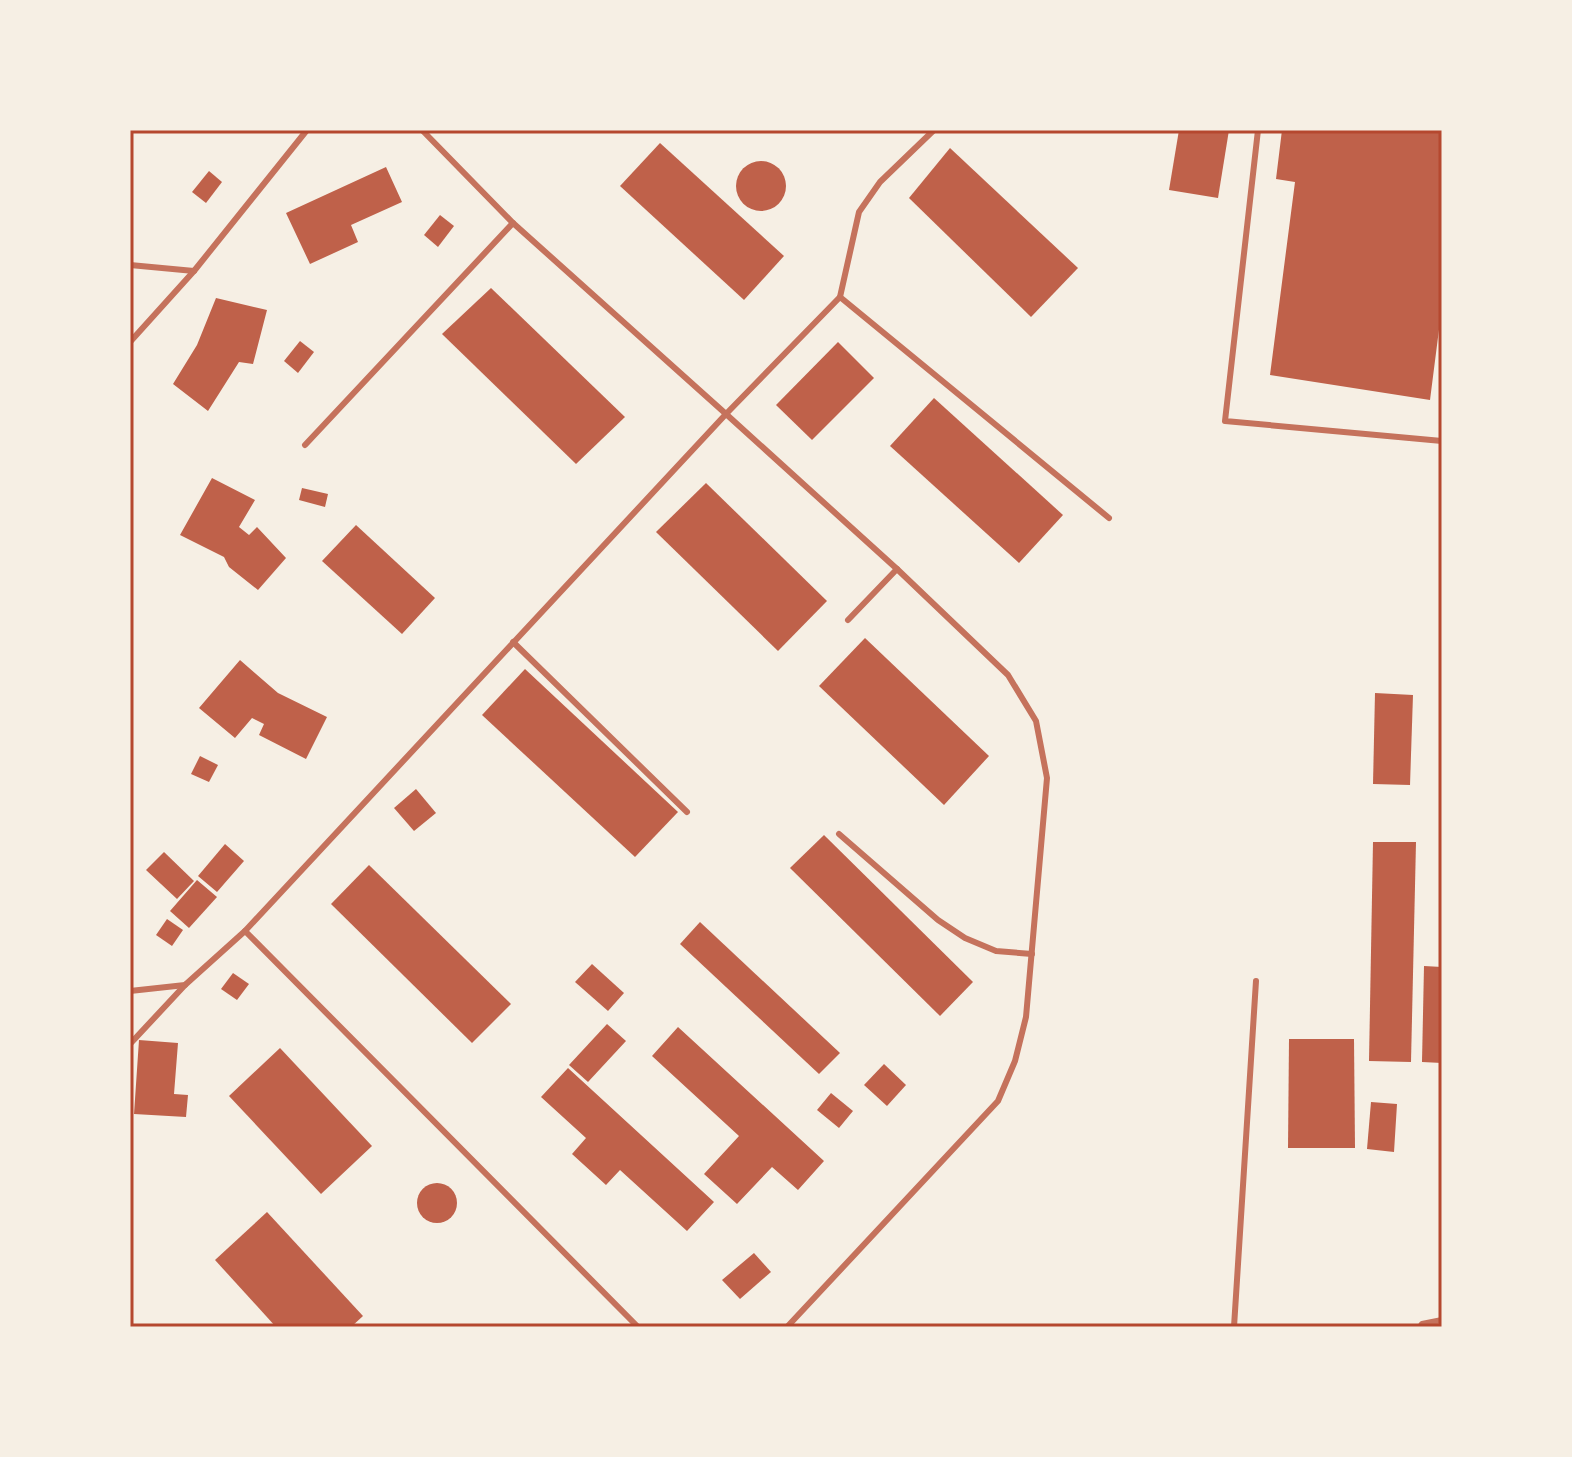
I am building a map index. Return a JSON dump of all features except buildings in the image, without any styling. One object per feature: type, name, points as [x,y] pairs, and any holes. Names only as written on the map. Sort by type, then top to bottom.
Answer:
[{"type":"lane","points":[[130,342],[194,271],[307,130]]},
{"type":"lane","points":[[422,130],[513,223],[897,569],[1008,675],[1036,721],[1047,778],[1026,1017],[1015,1061],[998,1101],[787,1327]]},
{"type":"lane","points":[[130,1044],[185,985],[245,931],[726,414],[840,297],[859,212],[880,182],[934,130]]},
{"type":"lane","points":[[1258,130],[1225,421],[1442,441]]},
{"type":"lane","points":[[305,445],[513,223]]},
{"type":"lane","points":[[130,265],[194,271]]},
{"type":"lane","points":[[840,297],[1109,518]]},
{"type":"lane","points":[[848,620],[897,569]]},
{"type":"lane","points":[[513,642],[687,812]]},
{"type":"lane","points":[[839,834],[938,920],[965,938],[996,951],[1032,954]]},
{"type":"lane","points":[[245,931],[638,1327]]},
{"type":"lane","points":[[1234,1327],[1256,981]]},
{"type":"lane","points":[[130,991],[185,985]]},
{"type":"lane","points":[[1420,1327],[1442,1320]]}]
